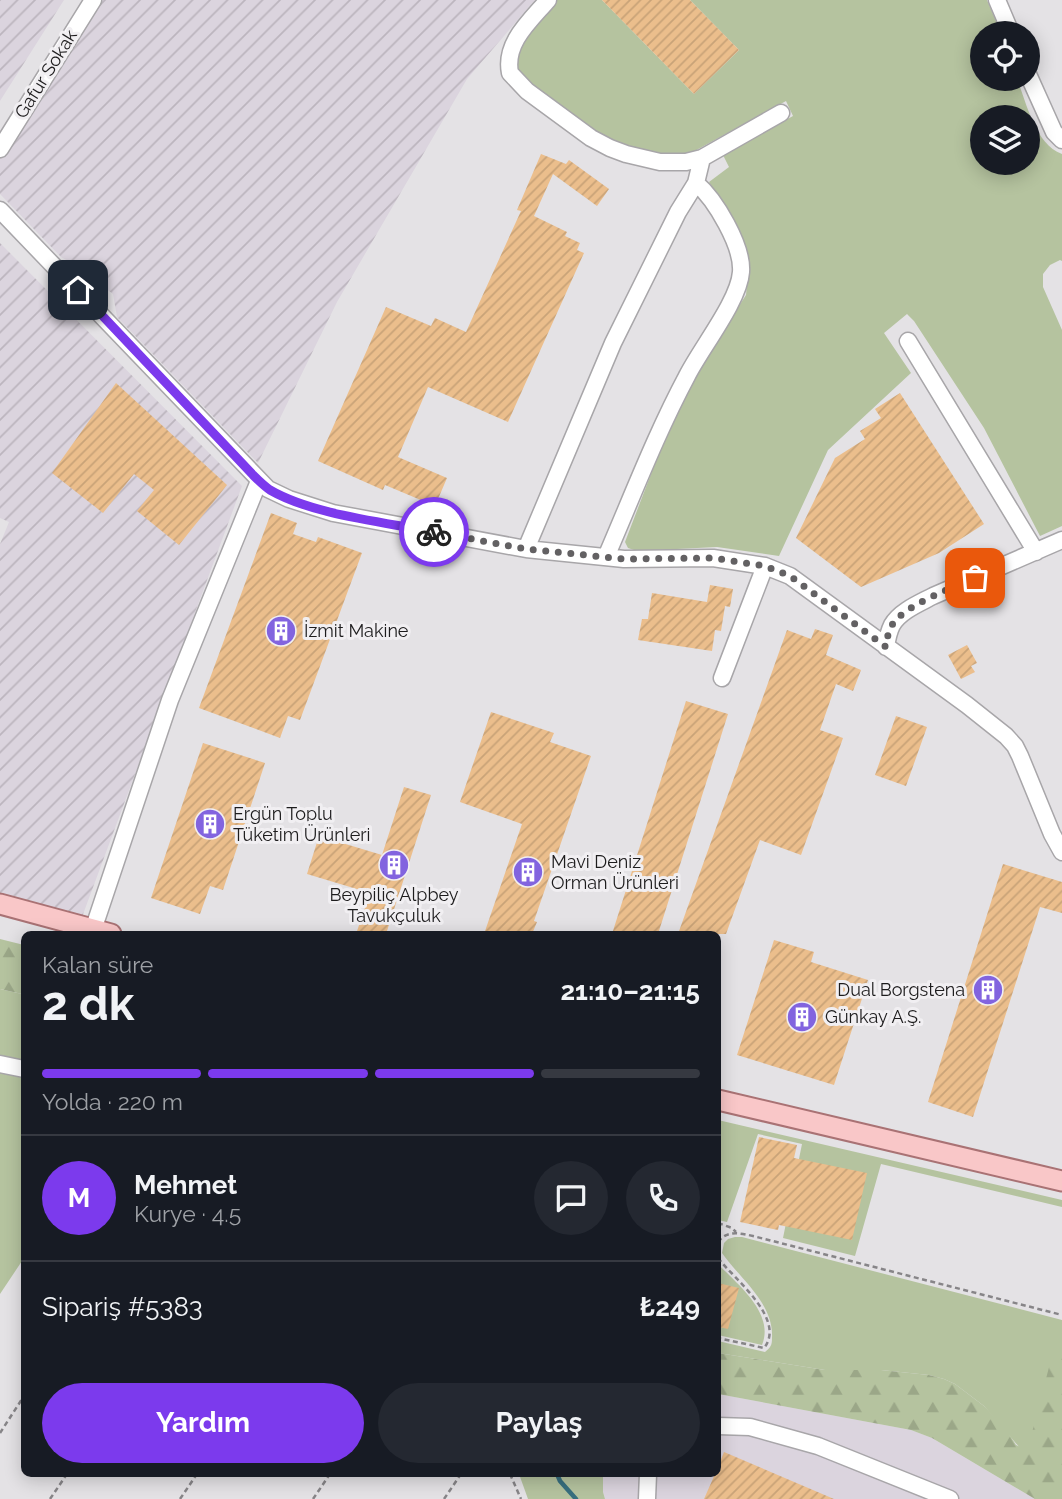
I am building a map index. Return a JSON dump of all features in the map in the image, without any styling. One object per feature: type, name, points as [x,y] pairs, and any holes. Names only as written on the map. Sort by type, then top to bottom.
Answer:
[{"type":"main road","points":[[0,904],[98,931]]},
{"type":"main road","points":[[0,918],[49,931]]},
{"type":"main road","points":[[721,1088],[1062,1167]]},
{"type":"main road","points":[[721,1101],[1062,1181]]},
{"type":"street","name":"Gafur Sokak","points":[[0,149],[93,0]]},
{"type":"street","points":[[548,0],[517,36],[512,48],[510,73],[527,91],[591,138],[610,148],[641,159],[685,162],[702,158],[780,113]]},
{"type":"street","points":[[997,0],[1006,21]]},
{"type":"street","points":[[1036,91],[1054,132],[1062,140]]},
{"type":"street","points":[[526,549],[613,343],[678,212],[696,183],[702,158]]},
{"type":"street","points":[[606,557],[687,375],[734,295],[740,279],[740,258],[735,241],[713,202],[696,183]]},
{"type":"street","points":[[0,210],[268,489],[289,499],[333,513],[526,549],[624,559],[713,558],[765,566],[790,576],[994,725],[1014,746],[1062,852]]},
{"type":"street","points":[[908,341],[1036,552]]},
{"type":"street","points":[[102,931],[170,700],[259,481]]},
{"type":"street","points":[[886,647],[891,625],[913,607],[1062,540]]},
{"type":"street","points":[[722,678],[765,566]]},
{"type":"street","points":[[0,1064],[21,1068]]},
{"type":"street","points":[[721,1426],[750,1427],[818,1446],[950,1499]]},
{"type":"street","points":[[647,1499],[648,1477]]},
{"type":"path","points":[[721,1224],[737,1232],[1062,1315]]},
{"type":"path","points":[[721,1238],[737,1232]]},
{"type":"path","points":[[721,1261],[755,1298],[768,1323],[767,1344],[764,1348],[721,1339]]},
{"type":"path","points":[[0,1433],[21,1401]]},
{"type":"path","points":[[50,1499],[65,1477]]},
{"type":"path","points":[[180,1499],[195,1477]]},
{"type":"path","points":[[313,1499],[328,1477]]},
{"type":"path","points":[[444,1499],[459,1477]]},
{"type":"path","points":[[511,1477],[521,1499]]},
{"type":"shaded area","points":[[0,0],[64,0],[0,101]]},
{"type":"shaded area","points":[[99,0],[535,0],[467,79],[337,302],[258,463],[117,317],[113,294],[61,257],[0,194],[0,156]]},
{"type":"shaded area","points":[[0,243],[242,486],[82,917],[0,894],[0,544],[9,522],[0,518]]},
{"type":"shaded area","points":[[721,1395],[911,1430],[932,1438],[1035,1499],[605,1499],[603,1477],[721,1477]]},
{"type":"green space","points":[[552,0],[602,0],[694,94],[739,50],[690,0],[987,0],[996,21],[970,21],[970,91],[1022,91],[1027,105],[970,105],[970,175],[1040,175],[1040,134],[1045,142],[1062,154],[1062,261],[1050,265],[1043,274],[1043,287],[1062,330],[1062,526],[1040,536],[984,428],[907,314],[884,333],[911,373],[828,450],[779,556],[717,547],[637,551],[628,548],[625,542],[680,398],[746,295],[749,263],[728,212],[709,182],[729,167],[723,155],[793,116],[786,101],[691,153],[664,156],[632,151],[593,134],[518,78],[514,50]]},
{"type":"green space","points":[[0,939],[21,944],[21,994],[0,989]]},
{"type":"green space","points":[[0,989],[21,994],[21,1065],[0,1061]]},
{"type":"green space","points":[[0,1068],[21,1073],[21,1262],[0,1294]]},
{"type":"green space","points":[[721,1121],[1062,1200],[1062,1207],[881,1164],[855,1256],[783,1238],[802,1144],[758,1134],[727,1222],[721,1221]]},
{"type":"green space","points":[[742,1237],[1062,1320],[1062,1468],[1020,1448],[984,1406],[944,1379],[881,1370],[825,1370],[721,1353],[721,1342],[765,1352],[772,1342],[771,1325],[762,1303],[722,1253],[724,1243],[728,1239]]},
{"type":"green space","points":[[721,1267],[744,1290],[759,1311],[765,1333],[762,1345],[721,1336]]},
{"type":"green space","points":[[1062,1325],[1062,1499],[1035,1499],[932,1438],[911,1430],[721,1395],[721,1353],[825,1370],[881,1370],[944,1379],[984,1406],[1005,1428],[1016,1445],[1023,1448],[1029,1444]]},
{"type":"green space","points":[[520,1477],[603,1477],[605,1499],[528,1499]]},
{"type":"building","points":[[602,0],[690,0],[739,50],[694,94]]},
{"type":"building","points":[[541,154],[566,164],[569,160],[609,189],[597,206],[553,174],[534,216],[567,232],[565,236],[580,243],[577,250],[584,253],[508,422],[428,387],[398,457],[447,478],[435,506],[385,485],[383,490],[318,461],[386,307],[431,326],[435,318],[466,332],[521,211],[517,210]]},
{"type":"building","points":[[116,383],[227,485],[179,545],[137,511],[154,490],[134,474],[103,513],[52,473]]},
{"type":"building","points":[[900,393],[984,524],[939,553],[861,587],[796,538],[835,458],[865,439],[860,431],[881,418],[875,409]]},
{"type":"building","name":"İzmit Makine","points":[[271,513],[297,523],[293,534],[316,542],[318,537],[362,553],[300,720],[288,716],[280,738],[199,708]]},
{"type":"building","points":[[710,585],[733,589],[730,607],[725,606],[721,631],[715,630],[712,651],[638,640],[642,619],[648,619],[652,593],[707,602]]},
{"type":"building","points":[[815,629],[833,635],[826,655],[861,670],[853,691],[836,684],[820,730],[843,738],[801,855],[760,840],[726,934],[721,934],[721,931],[679,931],[787,630],[811,639]]},
{"type":"building","points":[[967,645],[977,663],[971,666],[975,672],[961,679],[948,655]]},
{"type":"building","points":[[686,701],[728,714],[659,931],[613,931]]},
{"type":"building","points":[[491,712],[554,733],[550,742],[591,756],[534,921],[537,922],[533,931],[485,931],[522,824],[460,802]]},
{"type":"building","points":[[896,716],[927,727],[906,786],[875,775]]},
{"type":"building","name":"Ergün Toplu Tüketim Ürünleri","points":[[203,743],[265,763],[223,890],[210,886],[200,914],[151,898]]},
{"type":"building","name":"Beypiliç Alpbey Tavukçuluk","points":[[404,787],[431,795],[387,931],[357,931],[370,893],[307,874],[319,836],[382,855]]},
{"type":"building","name":"Dual Borgstena","points":[[1003,864],[1062,882],[1062,913],[1040,907],[973,1117],[928,1102]]},
{"type":"building","name":"Günkay A.Ş.","points":[[774,940],[814,952],[811,962],[868,980],[834,1085],[737,1055]]},
{"type":"building","points":[[759,1137],[797,1145],[794,1158],[867,1173],[852,1240],[779,1225],[778,1230],[740,1222]]},
{"type":"building","points":[[721,1284],[739,1288],[728,1329],[721,1328]]},
{"type":"building","points":[[724,1452],[834,1499],[704,1499],[714,1477],[721,1477]]},
{"type":"waterway","points":[[558,1477],[576,1499]]},
{"type":"way so far","points":[[434,532],[526,549],[624,559],[713,558],[765,566],[790,576],[886,647],[891,625],[899,617],[933,596],[975,578]]},
{"type":"place","name":"İzmit Makine","points":[[281,631]]},
{"type":"place","name":"Ergün Toplu Tüketim Ürünleri","points":[[210,824]]},
{"type":"place","name":"Beypiliç Alpbey Tavukçuluk","points":[[394,865]]},
{"type":"place","name":"Mavi Deniz Orman Ürünleri","points":[[528,872]]},
{"type":"place","name":"Dual Borgstena","points":[[988,990]]},
{"type":"place","name":"Günkay A.Ş.","points":[[802,1017]]},
{"type":"route","points":[[78,290],[268,489],[289,499],[333,513],[434,532]]}]
